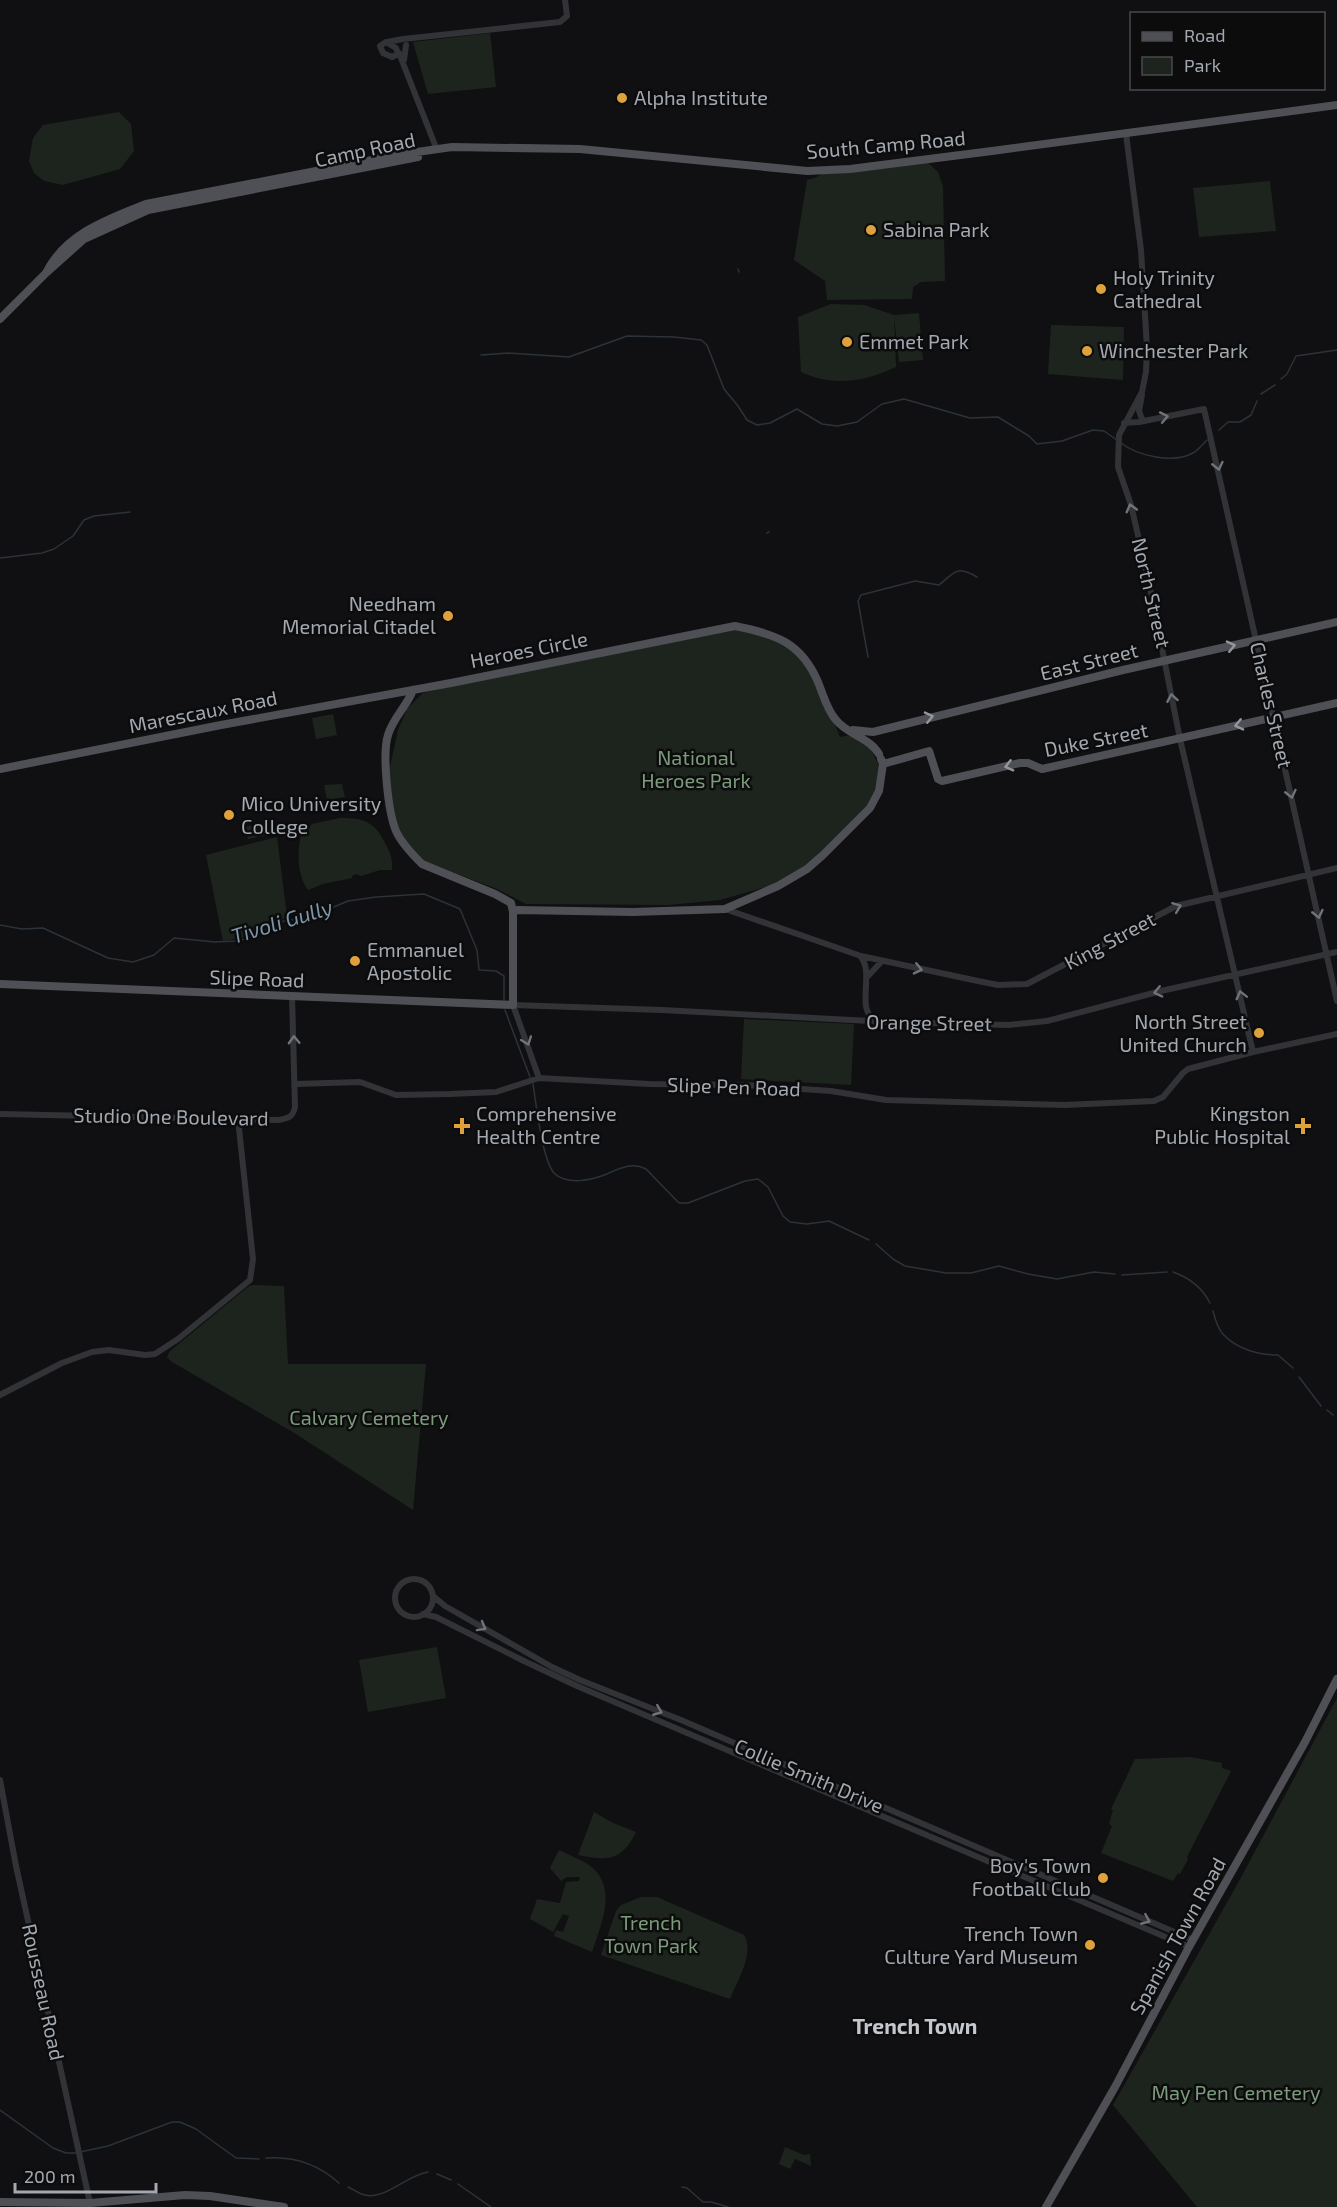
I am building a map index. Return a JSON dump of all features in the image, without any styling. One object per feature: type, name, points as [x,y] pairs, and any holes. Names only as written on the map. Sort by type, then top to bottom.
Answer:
[{"type":"main road","name":"South Camp Road","points":[[437,150],[452,147],[580,149],[653,154],[807,171],[850,169],[1337,105]]},
{"type":"main road","name":"Camp Road","points":[[0,319],[84,239],[148,210],[217,194],[397,162],[437,150]]},
{"type":"main road","name":"East Street","points":[[849,730],[873,732],[1337,622]]},
{"type":"main road","name":"Heroes Circle","points":[[413,690],[735,626],[763,631],[797,650],[813,671],[836,720],[870,743],[879,754]]},
{"type":"main road","points":[[413,690],[394,722],[384,750],[386,779],[395,830],[414,857],[422,864],[495,894],[511,903],[513,912],[513,1005]]},
{"type":"main road","name":"Marescaux Road","points":[[0,769],[413,690]]},
{"type":"main road","name":"Duke Street","points":[[882,764],[929,751],[938,779],[948,780],[1028,763],[1042,769],[1337,703]]},
{"type":"main road","points":[[513,912],[522,910],[639,912],[725,909],[778,886],[807,869],[824,855],[870,808],[879,791],[882,764],[873,732]]},
{"type":"main road","name":"Slipe Road","points":[[0,984],[513,1005]]},
{"type":"main road","name":"Spanish Town Road","points":[[1046,2207],[1305,1742],[1337,1679]]},
{"type":"main road","points":[[0,2202],[90,2203],[169,2195],[202,2195],[284,2207]]},
{"type":"street","points":[[397,54],[381,50],[381,45],[387,42],[560,22],[567,16],[565,0]]},
{"type":"street","points":[[397,54],[410,41]]},
{"type":"street","points":[[405,66],[404,56],[410,41]]},
{"type":"street","points":[[387,42],[396,48],[405,66],[437,150]]},
{"type":"street","name":"North Street","points":[[1126,134],[1145,299],[1147,348],[1142,392],[1119,435],[1118,466],[1131,506],[1166,661],[1180,739],[1253,1052]]},
{"type":"street","points":[[1142,392],[1139,414],[1145,421]]},
{"type":"street","name":"Charles Street","points":[[1145,421],[1204,409],[1337,1001]]},
{"type":"street","points":[[1124,423],[1145,421]]},
{"type":"street","name":"King Street","points":[[725,909],[861,956],[998,985],[1027,984],[1176,906],[1337,868]]},
{"type":"street","name":"Orange Street","points":[[513,1005],[662,1010],[859,1021],[1009,1025],[1047,1021],[1161,991],[1337,952]]},
{"type":"street","points":[[859,1021],[865,1005],[868,976],[865,961],[861,956]]},
{"type":"street","points":[[868,976],[882,961]]},
{"type":"street","name":"Studio One Boulevard","points":[[0,1114],[279,1120],[289,1118],[294,1114],[296,1084],[292,996]]},
{"type":"street","points":[[513,1005],[539,1078]]},
{"type":"street","points":[[865,1005],[868,1016],[888,1022]]},
{"type":"street","name":"Slipe Pen Road","points":[[296,1084],[360,1082],[396,1095],[450,1094],[496,1092],[539,1078],[649,1084],[745,1085],[831,1091],[886,1100],[1065,1105],[1154,1101],[1163,1097],[1183,1073],[1200,1065],[1337,1034]]},
{"type":"street","points":[[0,1395],[48,1370],[92,1352],[109,1350],[145,1355],[155,1354],[178,1339],[250,1280],[253,1259],[238,1119]]},
{"type":"street","points":[[418,1579],[428,1585],[433,1596],[431,1605],[423,1614],[410,1616],[400,1610],[395,1599],[397,1589],[407,1580],[418,1579]]},
{"type":"street","name":"Collie Smith Drive","points":[[433,1596],[445,1606],[579,1680],[681,1720],[1191,1944]]},
{"type":"street","name":"Collie Smith Drive","points":[[423,1614],[436,1617],[577,1686],[1191,1944]]},
{"type":"street","name":"Rousseau Road","points":[[0,1780],[16,1866],[90,2203]]},
{"type":"green space","points":[[490,33],[496,87],[428,94],[413,42]]},
{"type":"green space","points":[[119,112],[131,124],[134,151],[120,169],[63,185],[44,181],[34,173],[29,161],[33,138],[43,125]]},
{"type":"green space","name":"Sabina Park","points":[[926,161],[938,172],[943,187],[945,281],[921,282],[913,287],[912,299],[827,300],[825,281],[794,260],[807,180],[822,173]]},
{"type":"green space","points":[[1270,181],[1276,231],[1199,237],[1193,188]]},
{"type":"green space","name":"Emmet Park","points":[[831,304],[864,305],[894,315],[919,313],[923,360],[899,362],[894,316],[896,367],[849,381],[825,380],[801,372],[798,317]]},
{"type":"green space","name":"Winchester Park","points":[[1051,325],[1124,327],[1123,380],[1048,374]]},
{"type":"green space","name":"National Heroes Park","points":[[764,628],[802,657],[816,679],[840,737],[851,735],[871,749],[879,766],[877,789],[865,810],[805,867],[773,885],[720,900],[669,905],[526,904],[497,889],[424,861],[405,841],[397,827],[388,776],[398,730],[407,709],[423,693],[511,671],[717,630]]},
{"type":"green space","points":[[333,714],[337,735],[316,739],[312,718]]},
{"type":"green space","points":[[342,784],[345,797],[327,800],[324,785]]},
{"type":"green space","points":[[340,818],[362,820],[377,830],[390,853],[392,870],[380,870],[361,876],[356,874],[352,878],[323,884],[308,890],[304,884],[299,863],[301,835],[312,824]]},
{"type":"green space","points":[[270,822],[273,834],[248,839],[245,827]]},
{"type":"green space","points":[[277,837],[287,917],[247,937],[223,941],[206,855]]},
{"type":"green space","points":[[744,1019],[854,1024],[851,1085],[741,1079]]},
{"type":"green space","name":"Calvary Cemetery","points":[[249,1286],[284,1286],[288,1364],[426,1364],[413,1510],[296,1434],[167,1357],[170,1351]]},
{"type":"green space","points":[[437,1647],[446,1698],[368,1712],[359,1660]]},
{"type":"green space","name":"May Pen Cemetery","points":[[1337,1698],[1337,2207],[1197,2207],[1113,2105],[1238,1883]]},
{"type":"green space","points":[[1191,1757],[1222,1763],[1222,1768],[1231,1771],[1180,1874],[1178,1873],[1173,1881],[1101,1853],[1112,1826],[1109,1824],[1113,1810],[1111,1809],[1135,1759]]},
{"type":"green space","points":[[594,1812],[636,1832],[631,1842],[619,1854],[606,1858],[578,1855]]},
{"type":"green space","points":[[559,1850],[589,1865],[598,1874],[603,1884],[606,1895],[605,1906],[592,1952],[554,1936],[556,1930],[563,1932],[569,1916],[563,1914],[553,1932],[530,1919],[537,1899],[560,1903],[566,1882],[579,1881],[580,1877],[567,1877],[561,1881],[550,1868]]},
{"type":"green space","name":"Trench Town Park","points":[[641,1897],[657,1897],[744,1935],[747,1942],[746,1958],[730,1999],[601,1955],[616,1911],[621,1905]]},
{"type":"green space","points":[[785,2147],[804,2155],[810,2154],[811,2166],[795,2159],[790,2169],[779,2164]]},
{"type":"waterway","points":[[481,355],[508,353],[569,357],[627,336],[701,340],[707,345],[724,389],[747,420],[757,425],[770,423],[797,409],[822,424],[837,426],[857,422],[882,404],[904,399],[970,418],[998,417],[1029,436],[1037,444],[1062,441],[1093,430],[1104,431],[1117,440]]},
{"type":"waterway","points":[[1281,379],[1287,374],[1296,356],[1337,350]]},
{"type":"waterway","points":[[1261,394],[1275,385]]},
{"type":"waterway","points":[[1219,430],[1228,422],[1240,422],[1251,415],[1257,401]]},
{"type":"waterway","points":[[1121,443],[1146,455],[1176,458],[1193,453],[1207,440]]},
{"type":"waterway","points":[[0,558],[42,553],[54,549],[73,536],[84,520],[94,516],[130,512]]},
{"type":"waterway","points":[[868,657],[858,601],[861,595],[915,581],[939,585],[960,571],[977,577]]},
{"type":"waterway","name":"Tivoli Gully","points":[[0,925],[22,929],[43,928],[108,958],[133,962],[154,955],[174,938],[215,942],[236,941],[286,920],[305,919],[348,901],[424,894],[460,909],[477,950],[479,970],[496,971],[504,976],[504,1000]]},
{"type":"waterway","name":"Tivoli Gully","points":[[505,1010],[530,1077]]},
{"type":"waterway","name":"Tivoli Gully","points":[[533,1084],[546,1156],[554,1173],[559,1177],[573,1181],[587,1180],[626,1167],[641,1167],[646,1169],[679,1203],[688,1203],[745,1181],[758,1179],[768,1187],[783,1216],[790,1222],[807,1224],[829,1221],[869,1240]]},
{"type":"waterway","name":"Tivoli Gully","points":[[876,1244],[905,1266],[946,1273],[971,1273],[999,1266],[1057,1279],[1094,1272],[1115,1274]]},
{"type":"waterway","name":"Tivoli Gully","points":[[1122,1275],[1167,1272]]},
{"type":"waterway","name":"Tivoli Gully","points":[[1173,1272],[1195,1284],[1210,1303]]},
{"type":"waterway","name":"Tivoli Gully","points":[[1213,1311],[1220,1331],[1228,1339],[1255,1352],[1278,1355],[1293,1368]]},
{"type":"waterway","name":"Tivoli Gully","points":[[1299,1377],[1321,1406]]},
{"type":"waterway","name":"Tivoli Gully","points":[[1327,1410],[1333,1415]]},
{"type":"waterway","points":[[0,2110],[53,2148],[66,2153],[76,2153]]},
{"type":"waterway","points":[[80,2152],[108,2146],[172,2122],[180,2122],[196,2129],[236,2158],[259,2159]]},
{"type":"waterway","points":[[266,2158],[286,2158],[314,2166],[339,2183]]},
{"type":"waterway","points":[[348,2187],[373,2196],[428,2172]]},
{"type":"waterway","points":[[437,2174],[451,2180]]},
{"type":"waterway","points":[[458,2184],[491,2207]]},
{"type":"waterway","points":[[682,2187],[687,2188],[703,2202],[728,2207]]},
{"type":"place","name":"Alpha Institute","points":[[622,98]]},
{"type":"place","name":"Sabina Park","points":[[871,230]]},
{"type":"place","name":"Holy Trinity Cathedral","points":[[1101,289]]},
{"type":"place","name":"Emmet Park","points":[[847,342]]},
{"type":"place","name":"Winchester Park","points":[[1087,351]]},
{"type":"place","name":"Needham Memorial Citadel","points":[[448,616]]},
{"type":"place","name":"Mico University College","points":[[229,815]]},
{"type":"place","name":"Emmanuel Apostolic","points":[[355,961]]},
{"type":"place","name":"North Street United Church","points":[[1259,1033]]},
{"type":"place","name":"Comprehensive Health Centre","points":[[462,1126]]},
{"type":"place","name":"Kingston Public Hospital","points":[[1303,1126]]},
{"type":"place","name":"Boy's Town Football Club","points":[[1103,1878]]},
{"type":"place","name":"Trench Town Culture Yard Museum","points":[[1090,1945]]},
{"type":"district","name":"Trench Town","points":[[915,2027]]}]
